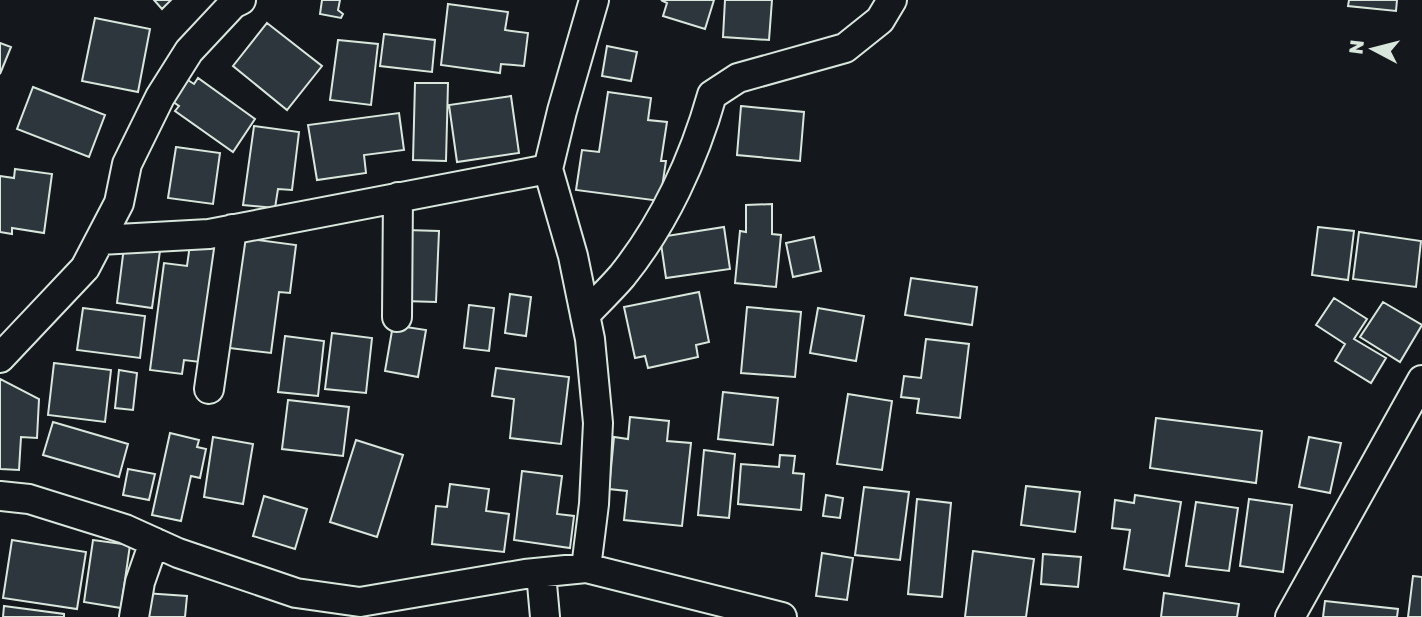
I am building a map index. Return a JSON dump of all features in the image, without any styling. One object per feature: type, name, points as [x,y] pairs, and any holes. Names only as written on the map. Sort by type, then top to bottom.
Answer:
[{"type":"street","points":[[0,358],[85,268],[119,203],[127,164],[160,97],[189,51],[233,4],[240,0]]},
{"type":"street","points":[[586,568],[594,504],[598,423],[590,339],[573,256],[548,169],[594,0]]},
{"type":"street","points":[[585,315],[623,275],[669,206],[701,136],[712,95],[738,78],[845,48],[880,20],[892,0]]},
{"type":"street","points":[[100,240],[209,234],[548,169]]},
{"type":"street","points":[[397,317],[398,197]]},
{"type":"street","points":[[209,389],[232,229]]},
{"type":"street","points":[[1290,617],[1422,380]]},
{"type":"street","points":[[0,496],[29,499],[125,529],[178,554],[296,593],[360,602],[586,568],[782,617]]},
{"type":"street","points":[[134,617],[140,582],[154,542]]},
{"type":"street","points":[[541,573],[545,617]]},
{"type":"building","points":[[154,0],[171,0],[162,9]]},
{"type":"building","points":[[322,0],[340,0],[338,10],[343,14],[341,18],[320,14]]},
{"type":"building","points":[[661,0],[714,0],[705,29],[663,16],[667,3]]},
{"type":"building","points":[[725,0],[772,0],[769,40],[723,37]]},
{"type":"building","points":[[1349,0],[1397,0],[1396,11],[1348,6]]},
{"type":"building","points":[[448,4],[508,12],[505,30],[528,33],[524,66],[501,64],[500,73],[441,65]]},
{"type":"building","points":[[95,18],[150,29],[138,92],[82,81]]},
{"type":"building","points":[[267,23],[322,66],[287,110],[233,66]]},
{"type":"building","points":[[384,34],[435,40],[432,72],[380,66]]},
{"type":"building","points":[[338,40],[378,44],[371,105],[330,100]]},
{"type":"building","points":[[0,43],[11,47],[0,74]]},
{"type":"building","points":[[607,46],[637,52],[631,81],[602,76]]},
{"type":"building","points":[[180,75],[194,84],[198,78],[255,119],[233,152],[175,111],[179,106],[166,97]]},
{"type":"building","points":[[415,83],[448,83],[446,161],[413,160]]},
{"type":"building","points":[[33,87],[105,115],[89,157],[17,129]]},
{"type":"building","points":[[608,92],[651,98],[648,120],[667,122],[661,161],[666,161],[660,201],[576,190],[582,150],[599,152]]},
{"type":"building","points":[[511,96],[519,153],[457,162],[449,105]]},
{"type":"building","points":[[741,106],[804,112],[800,161],[737,155]]},
{"type":"building","points":[[399,113],[404,150],[364,155],[366,173],[317,180],[308,125]]},
{"type":"building","points":[[254,126],[299,132],[292,190],[278,189],[275,208],[243,205]]},
{"type":"building","points":[[176,147],[220,153],[213,204],[168,198]]},
{"type":"building","points":[[15,169],[52,174],[44,233],[12,228],[12,234],[0,232],[0,176],[14,178]]},
{"type":"building","points":[[772,204],[772,234],[781,235],[776,287],[735,283],[740,231],[746,232],[746,205]]},
{"type":"building","points":[[724,227],[730,269],[666,278],[660,237]]},
{"type":"building","points":[[1318,227],[1354,231],[1348,280],[1312,275]]},
{"type":"building","points":[[406,230],[439,231],[436,302],[404,301]]},
{"type":"building","points":[[1359,232],[1421,241],[1416,287],[1353,279]]},
{"type":"building","points":[[191,237],[216,241],[200,362],[184,360],[182,374],[150,370],[164,263],[187,266]]},
{"type":"building","points":[[236,237],[296,245],[290,293],[279,292],[271,353],[221,347]]},
{"type":"building","points":[[814,237],[821,271],[793,277],[786,243]]},
{"type":"building","points":[[124,247],[160,251],[152,308],[117,303]]},
{"type":"building","points":[[911,278],[977,287],[972,325],[905,315]]},
{"type":"building","points":[[699,292],[709,342],[696,345],[698,357],[648,368],[645,356],[635,358],[624,307]]},
{"type":"building","points":[[510,294],[531,297],[526,336],[505,333]]},
{"type":"building","points":[[1334,298],[1367,319],[1354,339],[1386,358],[1371,383],[1335,361],[1345,344],[1316,325]]},
{"type":"building","points":[[1383,302],[1422,325],[1400,362],[1360,337]]},
{"type":"building","points":[[469,305],[494,308],[489,351],[464,348]]},
{"type":"building","points":[[747,307],[801,312],[795,377],[741,373]]},
{"type":"building","points":[[83,308],[145,316],[140,358],[77,350]]},
{"type":"building","points":[[818,308],[864,316],[856,361],[810,353]]},
{"type":"building","points":[[393,325],[426,330],[418,377],[385,371]]},
{"type":"building","points":[[332,333],[372,338],[366,393],[325,389]]},
{"type":"building","points":[[285,336],[324,341],[318,396],[278,392]]},
{"type":"building","points":[[926,339],[969,344],[960,418],[917,413],[919,399],[901,397],[904,376],[921,378]]},
{"type":"building","points":[[54,363],[111,370],[105,422],[48,415]]},
{"type":"building","points":[[496,368],[569,377],[561,444],[510,438],[514,399],[492,396]]},
{"type":"building","points":[[119,370],[137,373],[133,410],[115,408]]},
{"type":"building","points":[[0,379],[39,399],[37,438],[21,437],[19,470],[0,469]]},
{"type":"building","points":[[723,392],[778,398],[773,445],[718,439]]},
{"type":"building","points":[[848,394],[892,401],[882,470],[837,464]]},
{"type":"building","points":[[288,400],[349,407],[343,456],[282,449]]},
{"type":"building","points":[[630,417],[669,421],[667,441],[691,443],[682,526],[624,520],[627,491],[609,489],[614,437],[628,439]]},
{"type":"building","points":[[1156,418],[1262,431],[1256,483],[1150,468]]},
{"type":"building","points":[[53,422],[128,444],[119,477],[43,455]]},
{"type":"building","points":[[170,433],[199,440],[197,447],[206,449],[200,478],[191,476],[181,521],[152,515]]},
{"type":"building","points":[[213,437],[253,444],[243,504],[204,497]]},
{"type":"building","points":[[1309,437],[1341,443],[1330,493],[1299,487]]},
{"type":"building","points":[[356,440],[403,455],[377,537],[330,522]]},
{"type":"building","points":[[704,450],[735,454],[729,518],[698,515]]},
{"type":"building","points":[[780,455],[795,456],[793,473],[804,474],[801,510],[738,504],[741,464],[779,467]]},
{"type":"building","points":[[128,469],[155,474],[149,500],[123,495]]},
{"type":"building","points":[[522,471],[562,476],[557,514],[574,516],[570,548],[514,540]]},
{"type":"building","points":[[450,484],[489,489],[486,511],[509,514],[504,552],[432,544],[436,506],[447,507]]},
{"type":"building","points":[[1026,486],[1080,492],[1075,532],[1021,525]]},
{"type":"building","points":[[864,487],[909,492],[900,560],[855,555]]},
{"type":"building","points":[[826,495],[843,498],[840,518],[823,516]]},
{"type":"building","points":[[1135,495],[1181,502],[1169,576],[1124,569],[1130,530],[1112,528],[1115,500],[1134,503]]},
{"type":"building","points":[[264,496],[307,509],[295,549],[253,536]]},
{"type":"building","points":[[917,499],[951,503],[942,597],[908,594]]},
{"type":"building","points":[[1249,499],[1292,505],[1283,572],[1240,566]]},
{"type":"building","points":[[1196,502],[1238,508],[1229,571],[1186,566]]},
{"type":"building","points":[[12,540],[86,552],[77,609],[3,598]]},
{"type":"building","points":[[93,540],[130,545],[121,608],[84,602]]},
{"type":"building","points":[[973,551],[1034,559],[1026,617],[965,617]]},
{"type":"building","points":[[822,553],[853,558],[847,600],[816,596]]},
{"type":"building","points":[[1043,554],[1081,557],[1078,587],[1041,584]]},
{"type":"building","points":[[1413,576],[1422,577],[1422,617],[1408,617]]},
{"type":"building","points":[[144,593],[187,596],[185,617],[142,617]]},
{"type":"building","points":[[1164,593],[1239,604],[1237,617],[1161,617]]},
{"type":"building","points":[[1325,601],[1398,609],[1397,617],[1323,617]]},
{"type":"building","points":[[4,606],[64,614],[64,617],[3,617]]}]
